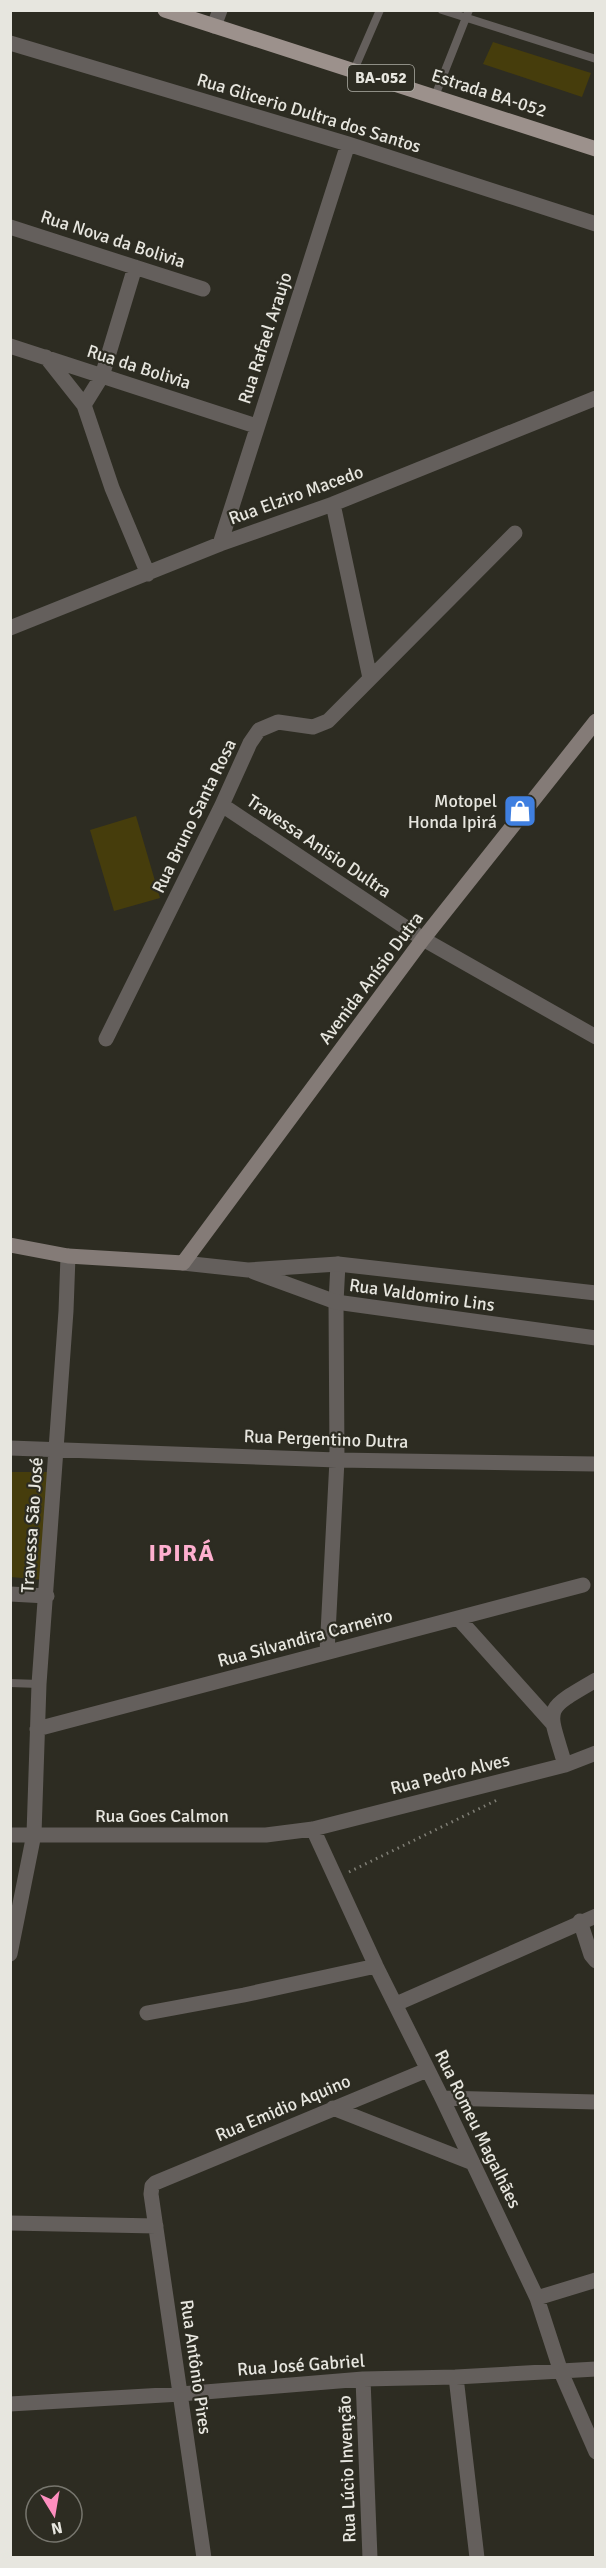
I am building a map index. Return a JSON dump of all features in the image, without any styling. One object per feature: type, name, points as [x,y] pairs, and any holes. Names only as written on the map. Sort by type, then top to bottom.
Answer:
[{"type":"main road","name":"Estrada BA-052","points":[[165,10],[595,148]]},
{"type":"main road","name":"Avenida Anísio Dutra","points":[[183,1263],[423,939],[596,721]]},
{"type":"main road","name":"Rua Valdomiro Lins","points":[[10,1245],[68,1256],[183,1263]]},
{"type":"street","points":[[214,26],[220,10]]},
{"type":"street","name":"Rua Glicerio Dultra dos Santos","points":[[10,43],[348,144],[596,224]]},
{"type":"street","name":"Rua Rafael Araujo","points":[[220,544],[348,144]]},
{"type":"street","name":"Rua Nova da Bolivia","points":[[10,226],[204,289]]},
{"type":"street","points":[[84,405],[102,376],[135,267]]},
{"type":"street","name":"Rua da Bolivia","points":[[10,345],[256,426]]},
{"type":"street","points":[[46,357],[84,405],[112,488],[148,574]]},
{"type":"street","name":"Rua Elziro Macedo","points":[[11,626],[220,544],[333,504],[596,398]]},
{"type":"street","points":[[333,504],[370,678]]},
{"type":"street","name":"Rua Bruno Santa Rosa","points":[[106,1039],[222,805],[250,743],[259,730],[278,722],[314,727],[328,721],[515,533]]},
{"type":"street","name":"Travessa Anisio Dultra","points":[[222,805],[423,939],[596,1037]]},
{"type":"street","name":"Travessa São José","points":[[10,1954],[34,1834],[39,1684],[47,1596],[68,1256]]},
{"type":"street","name":"Rua Valdomiro Lins","points":[[183,1263],[248,1270],[338,1264],[596,1293]]},
{"type":"street","points":[[327,1652],[337,1460],[336,1302],[338,1264]]},
{"type":"street","name":"Rua Valdomiro Lins","points":[[248,1270],[336,1302],[596,1338]]},
{"type":"street","name":"Rua Pergentino Dutra","points":[[10,1448],[337,1460],[596,1464]]},
{"type":"street","name":"Rua Silvandira Carneiro","points":[[37,1729],[583,1585]]},
{"type":"street","points":[[10,1594],[47,1596]]},
{"type":"street","points":[[458,1618],[553,1724]]},
{"type":"street","points":[[565,1765],[551,1715],[558,1702],[596,1680]]},
{"type":"street","name":"Rua Pedro Alves","points":[[313,1829],[565,1765],[596,1753]]},
{"type":"street","name":"Rua Goes Calmon","points":[[10,1835],[266,1835],[313,1829]]},
{"type":"street","name":"Rua Romeu Magalhães","points":[[313,1829],[376,1966],[537,2298],[561,2372],[596,2452]]},
{"type":"street","points":[[396,2004],[580,1921],[596,1916]]},
{"type":"street","points":[[580,1921],[591,1955],[596,1961]]},
{"type":"street","points":[[147,2013],[244,1995],[376,1966]]},
{"type":"street","name":"Rua Emidio Aquino","points":[[155,2183],[427,2070]]},
{"type":"street","points":[[442,2098],[596,2102]]},
{"type":"street","points":[[333,2109],[473,2163]]},
{"type":"street","name":"Rua Antônio Pires","points":[[155,2183],[151,2190],[204,2558]]},
{"type":"street","points":[[10,2223],[156,2226]]},
{"type":"street","points":[[537,2298],[596,2280]]},
{"type":"street","name":"Rua José Gabriel","points":[[10,2404],[181,2394],[363,2379],[456,2377],[596,2369]]},
{"type":"street","points":[[456,2377],[477,2558]]},
{"type":"street","name":"Rua Lúcio Invenção","points":[[363,2379],[370,2558]]},
{"type":"lane","points":[[354,70],[380,10]]},
{"type":"lane","points":[[442,10],[468,15],[596,59]]},
{"type":"lane","points":[[435,96],[468,15]]},
{"type":"lane","points":[[10,1683],[39,1684]]},
{"type":"path","points":[[335,1878],[503,1797]]},
{"type":"shaded area","points":[[493,42],[591,73],[582,97],[483,64]]},
{"type":"shaded area","points":[[136,816],[160,898],[114,911],[90,830]]},
{"type":"shaded area","points":[[10,1472],[48,1472],[44,1580],[11,1577]]},
{"type":"place","name":"Motopel Honda Ipirá","points":[[520,811]]},
{"type":"district","name":"IPIRÁ","points":[[182,1553]]}]
